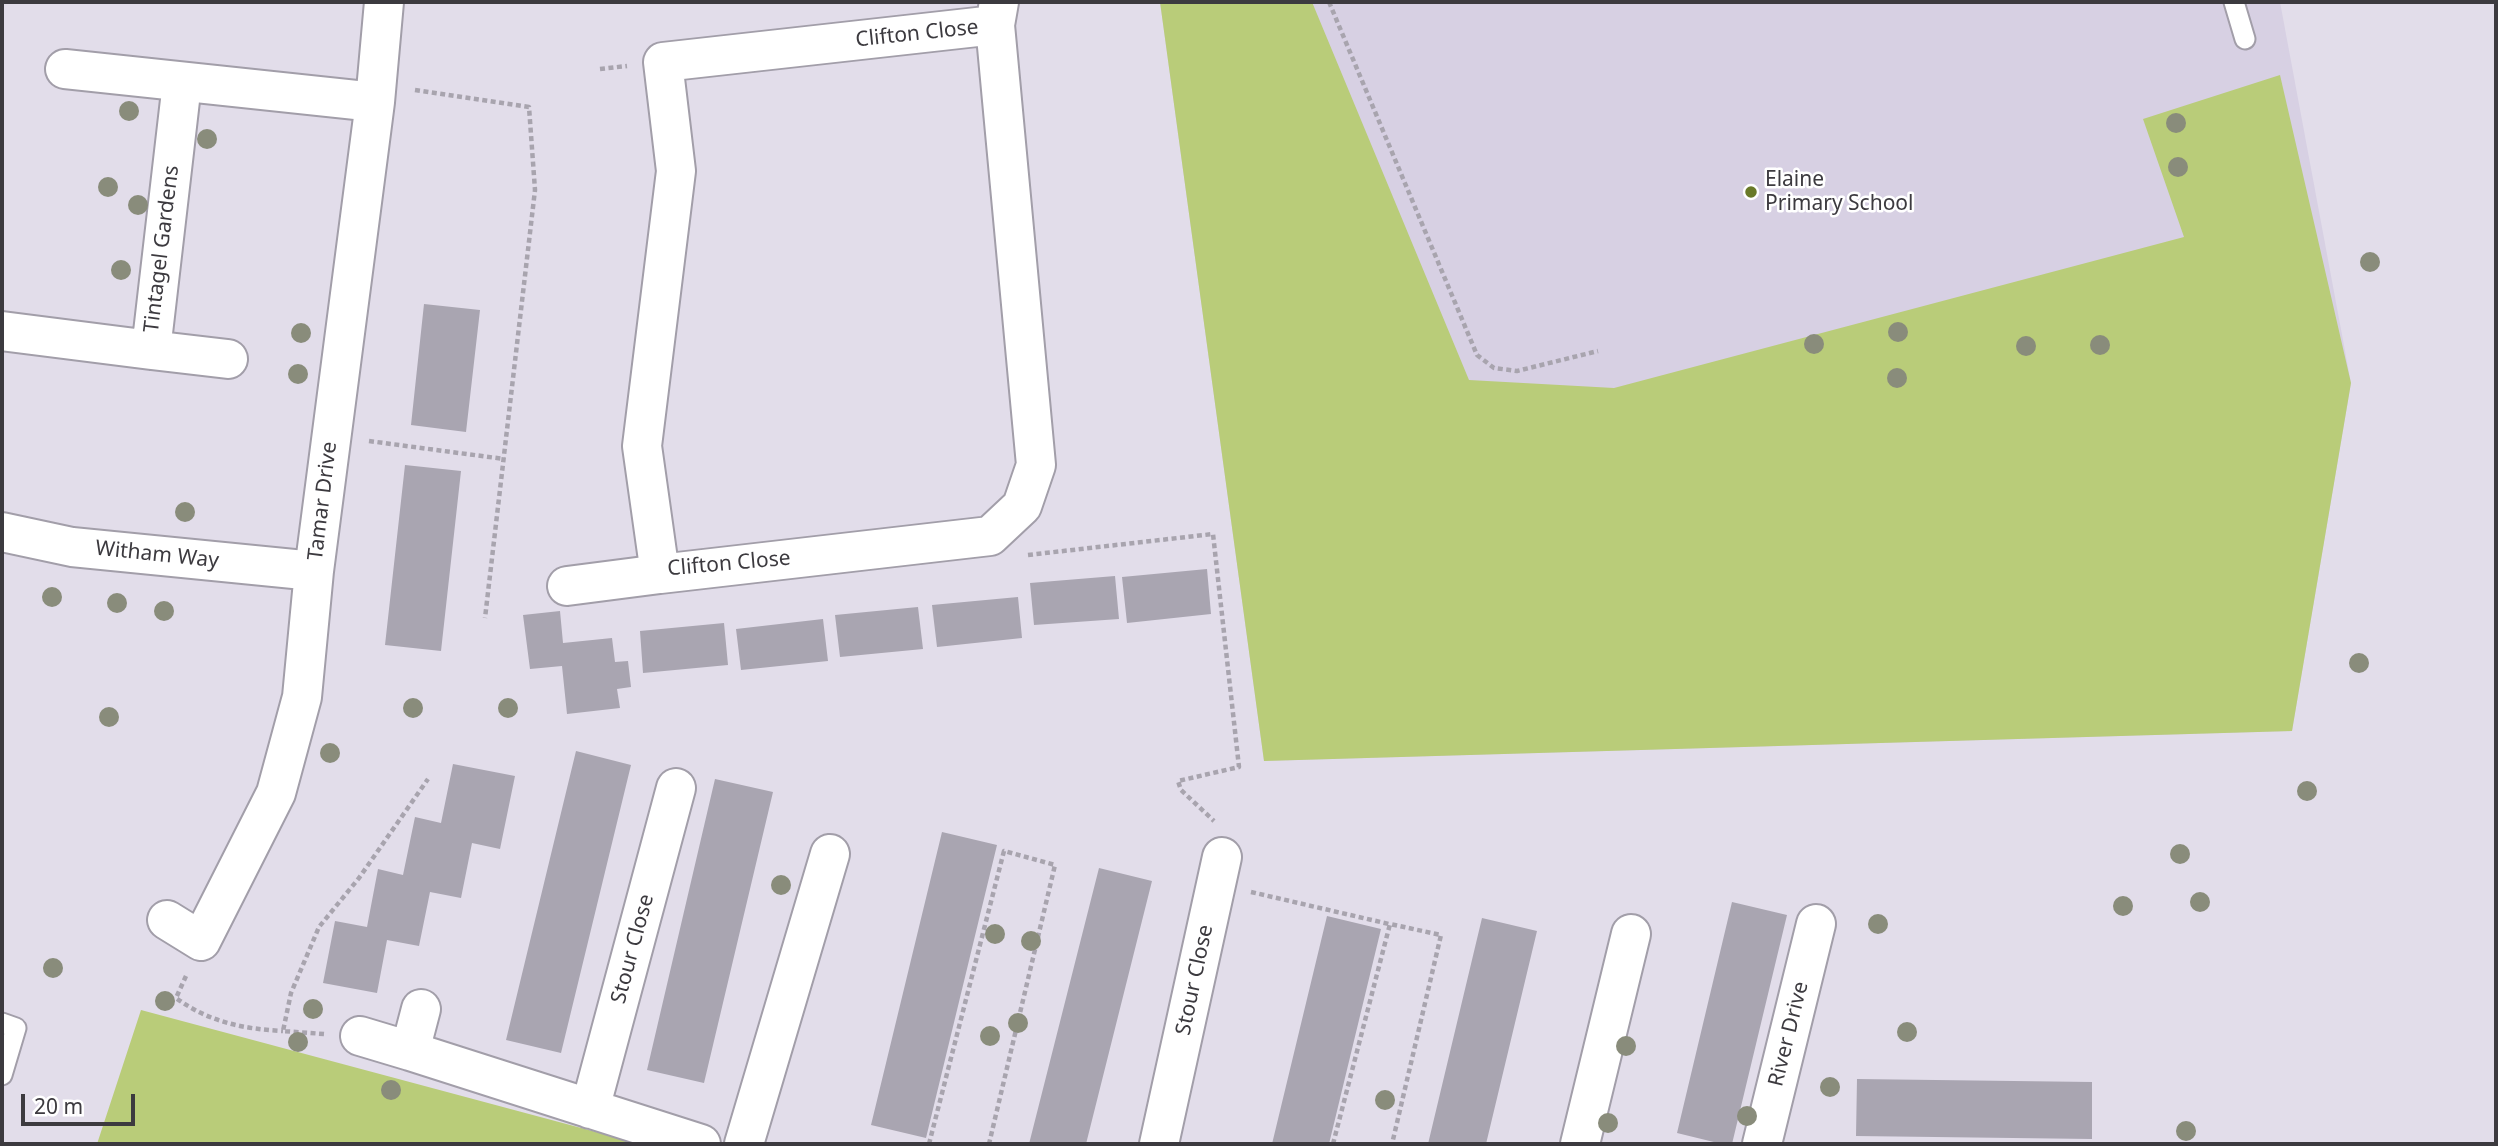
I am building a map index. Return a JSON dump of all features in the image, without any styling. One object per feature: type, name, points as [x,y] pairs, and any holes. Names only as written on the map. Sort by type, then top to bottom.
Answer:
[{"type":"street","name":"Tamar Drive","points":[[201,941],[276,793],[302,697],[314,571],[375,93],[384,2]]},
{"type":"street","name":"Clifton Close","points":[[997,13],[1036,465],[1022,506],[990,536],[660,574],[642,446],[676,171],[663,62],[997,13]]},
{"type":"street","points":[[65,69],[182,83],[375,93]]},
{"type":"street","name":"Tintagel Gardens","points":[[2,331],[150,350],[182,83]]},
{"type":"street","points":[[150,350],[228,359]]},
{"type":"street","name":"Witham Way","points":[[2,532],[72,547],[314,571]]},
{"type":"street","points":[[567,586],[660,574]]},
{"type":"street","name":"Stour Close","points":[[590,1109],[676,788]]},
{"type":"street","points":[[744,1144],[831,854]]},
{"type":"street","name":"Stour Close","points":[[1159,1144],[1219,855]]},
{"type":"street","points":[[167,920],[201,941]]},
{"type":"street","name":"River Drive","points":[[1762,1144],[1816,924]]},
{"type":"street","points":[[1580,1144],[1631,934]]},
{"type":"street","points":[[410,1051],[421,1009]]},
{"type":"street","points":[[360,1037],[701,1144]]},
{"type":"lane","points":[[2234,2],[2245,38]]},
{"type":"lane","points":[[2,1023],[16,1028],[2,1075]]},
{"type":"path","points":[[1329,2],[1477,355],[1494,368],[1517,370],[1598,351]]},
{"type":"path","points":[[375,93],[529,107],[534,190],[485,618]]},
{"type":"path","points":[[331,436],[504,459]]},
{"type":"path","points":[[990,536],[1001,558],[1213,534],[1239,767],[1178,781],[1181,790],[1219,855],[1394,925],[1441,935],[1392,1144]]},
{"type":"path","points":[[283,1031],[290,993],[319,927],[359,878],[428,779]]},
{"type":"path","points":[[929,1144],[1003,852],[1055,865],[989,1144]]},
{"type":"path","points":[[1334,1144],[1390,924],[1394,925]]},
{"type":"path","points":[[201,941],[176,998],[196,1013],[219,1022],[283,1031],[360,1037]]},
{"type":"shaded area","name":"Elaine Primary School","points":[[1160,2],[2280,2],[2351,383],[2292,731],[1264,761]]},
{"type":"green space","name":"Elaine Primary School","points":[[1160,2],[1312,2],[1469,380],[1614,388],[2184,237],[2143,119],[2280,75],[2351,383],[2292,731],[1264,761]]},
{"type":"green space","points":[[141,1010],[641,1144],[97,1144]]},
{"type":"building","points":[[424,304],[480,310],[466,432],[411,425]]},
{"type":"building","points":[[405,465],[461,471],[441,651],[385,645]]},
{"type":"building","points":[[1207,569],[1211,614],[1127,623],[1122,577]]},
{"type":"building","points":[[1115,576],[1119,619],[1034,625],[1030,583]]},
{"type":"building","points":[[1018,597],[1022,638],[937,647],[932,605]]},
{"type":"building","points":[[918,607],[923,649],[840,657],[835,615]]},
{"type":"building","points":[[560,611],[563,643],[612,638],[615,662],[628,661],[631,687],[617,689],[620,708],[567,714],[562,666],[530,669],[523,615]]},
{"type":"building","points":[[823,619],[828,661],[741,670],[736,629]]},
{"type":"building","points":[[724,623],[728,665],[643,673],[640,631]]},
{"type":"building","points":[[576,751],[631,765],[561,1053],[506,1040]]},
{"type":"building","points":[[453,764],[515,776],[500,849],[472,843],[461,898],[430,892],[419,946],[387,940],[377,993],[323,983],[335,921],[367,927],[378,869],[403,875],[415,817],[441,823]]},
{"type":"building","points":[[715,779],[773,792],[704,1083],[647,1070]]},
{"type":"building","points":[[942,832],[997,845],[926,1138],[871,1125]]},
{"type":"building","points":[[1099,868],[1152,881],[1086,1144],[1029,1144]]},
{"type":"building","points":[[1732,902],[1787,915],[1732,1144],[1722,1144],[1677,1133]]},
{"type":"building","points":[[1327,916],[1381,929],[1329,1144],[1272,1144]]},
{"type":"building","points":[[1482,918],[1537,931],[1486,1144],[1428,1144]]},
{"type":"building","points":[[1857,1079],[2092,1082],[2092,1139],[1856,1136]]},
{"type":"place","name":"Elaine Primary School","points":[[1751,192]]}]
